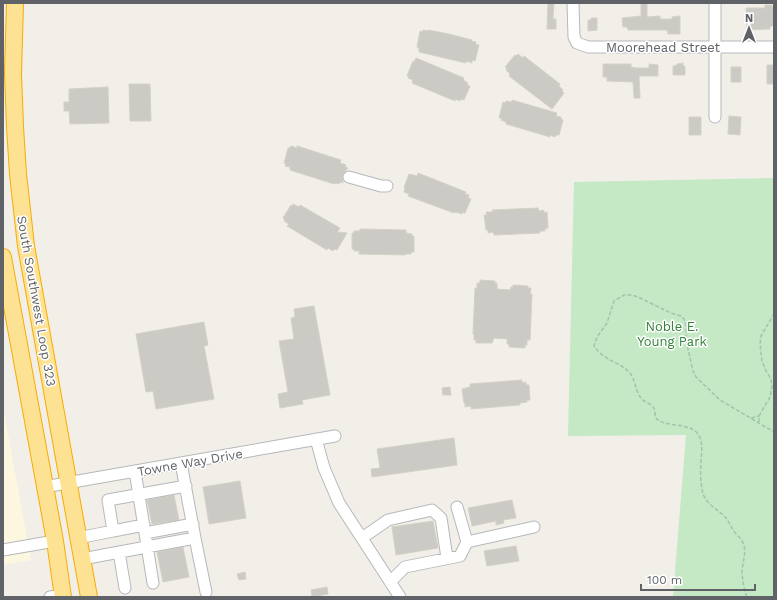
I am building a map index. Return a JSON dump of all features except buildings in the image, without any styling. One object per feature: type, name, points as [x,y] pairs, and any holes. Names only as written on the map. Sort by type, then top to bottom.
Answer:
[{"type":"highway","name":"South Southwest Loop 323","points":[[15,3],[13,57],[15,127],[22,215],[30,273],[89,597]]},
{"type":"highway","name":"South Southwest Loop 323","points":[[3,256],[8,309],[55,540],[59,596]]},
{"type":"street","name":"Moorehead Street","points":[[573,3],[574,37],[577,43],[588,47],[774,47]]},
{"type":"street","points":[[715,3],[715,117]]},
{"type":"street","points":[[349,177],[381,186],[387,186]]},
{"type":"street","name":"Towne Way Drive","points":[[44,487],[335,436]]},
{"type":"street","points":[[316,439],[324,468],[339,503],[400,597]]},
{"type":"street","points":[[181,463],[206,592]]},
{"type":"street","points":[[135,471],[154,583]]},
{"type":"street","points":[[113,531],[108,500],[186,486]]},
{"type":"street","points":[[390,582],[405,567],[460,556],[467,542],[457,507]]},
{"type":"street","points":[[362,538],[388,520],[432,510],[441,518],[447,558]]},
{"type":"street","points":[[78,538],[113,531],[193,524]]},
{"type":"street","points":[[467,542],[534,527]]},
{"type":"street","points":[[82,559],[195,538]]},
{"type":"street","points":[[3,550],[55,540]]},
{"type":"street","points":[[119,552],[125,588]]},
{"type":"path","points":[[747,597],[742,572],[745,555],[742,541],[727,519],[708,502],[704,496],[701,474],[701,446],[698,434],[693,430],[658,420],[655,416],[653,406],[640,397],[634,380],[626,369],[604,357],[594,346],[596,337],[607,323],[614,301],[624,295],[632,295],[681,316],[686,324],[686,340],[693,372],[696,377],[701,380],[720,400],[774,432]]},
{"type":"path","points":[[759,423],[759,416],[770,397],[772,388],[771,380],[762,361],[760,344],[761,336],[774,314]]},
{"type":"path","points":[[751,418],[759,416]]},
{"type":"shaded area","points":[[3,407],[31,560],[3,565]]},
{"type":"green space","name":"Noble E. Young Park","points":[[774,178],[774,597],[673,597],[686,435],[568,436],[574,182]]}]
